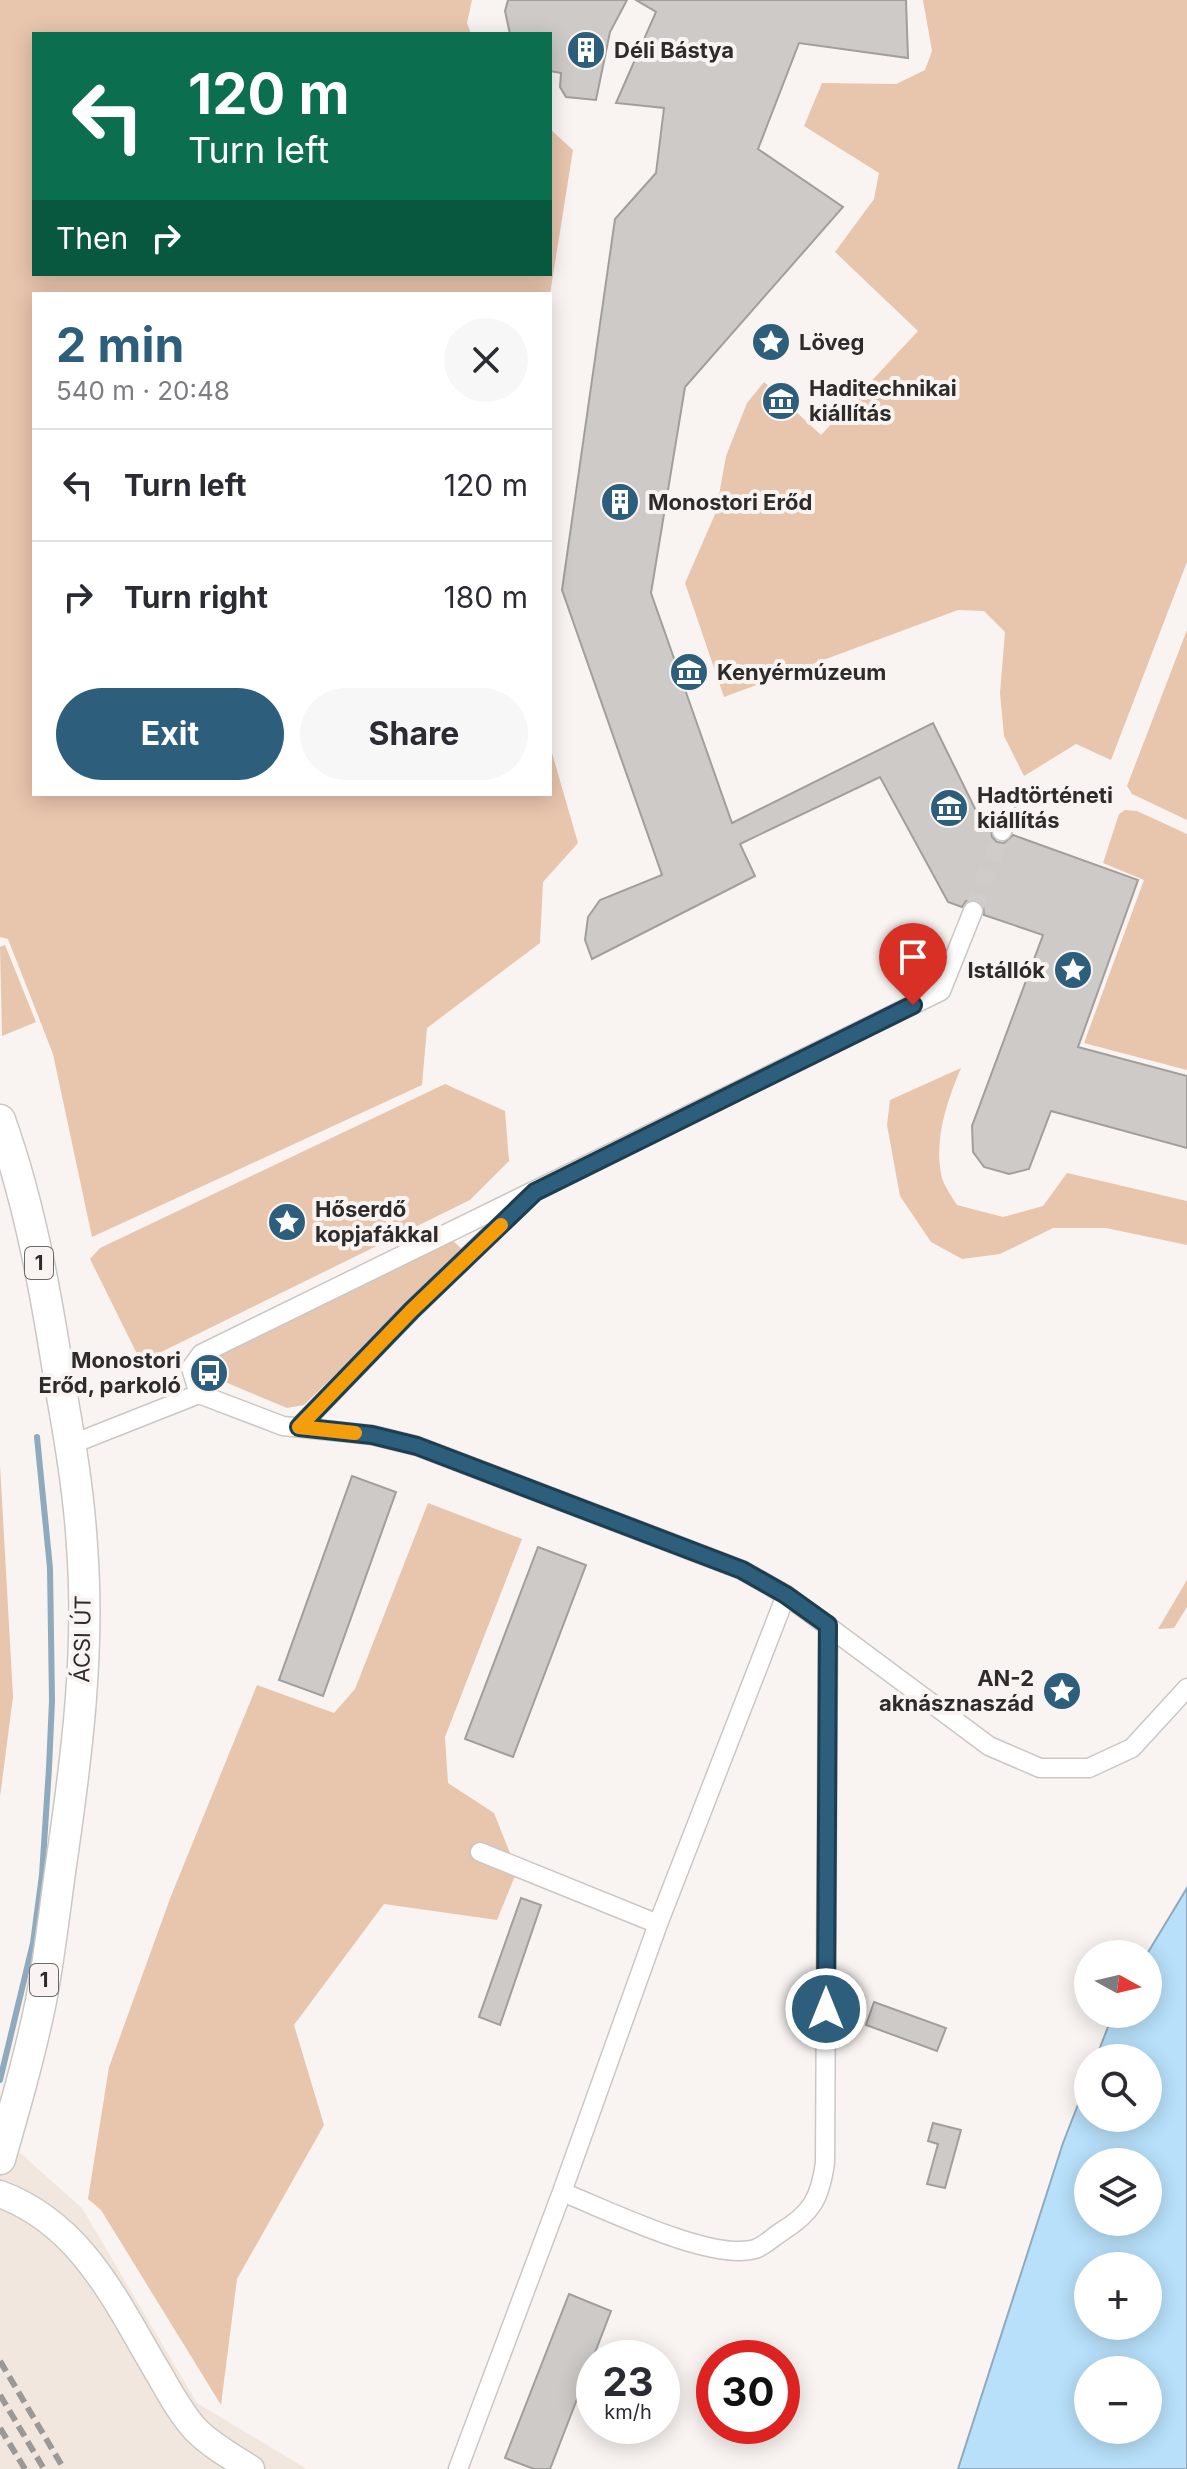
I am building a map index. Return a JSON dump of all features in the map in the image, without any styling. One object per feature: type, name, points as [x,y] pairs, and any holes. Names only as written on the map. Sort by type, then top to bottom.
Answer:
[{"type":"main road","name":"ÁCSI ÚT","points":[[0,1120],[48,1301],[82,1546],[84,1648],[79,1728],[41,2000],[0,2159]]},
{"type":"street","points":[[199,1394],[191,1368],[201,1354],[941,991],[973,911]]},
{"type":"street","points":[[299,1427],[412,1310],[535,1192]]},
{"type":"street","points":[[445,1233],[464,1240],[469,1256]]},
{"type":"street","points":[[70,1445],[199,1394],[283,1426],[372,1435],[417,1446],[742,1570],[786,1595],[989,1746],[1040,1768],[1089,1768],[1132,1748],[1187,1688]]},
{"type":"street","points":[[458,2469],[658,1924],[786,1595]]},
{"type":"street","points":[[562,2192],[705,2247],[735,2250],[756,2249],[798,2222],[820,2192],[825,2163],[828,1625]]},
{"type":"street","points":[[480,1852],[658,1924]]},
{"type":"street","points":[[0,2194],[48,2219],[84,2253],[195,2429],[216,2447],[251,2469]]},
{"type":"shaded area","points":[[0,0],[472,0],[467,23],[470,32],[32,32],[32,276],[552,276],[552,131],[573,150],[550,292],[32,292],[32,796],[552,796],[552,753],[578,843],[543,882],[540,943],[427,1028],[422,1085],[92,1237],[53,1054],[8,939],[0,937]]},
{"type":"shaded area","points":[[923,0],[1187,0],[1187,562],[1111,760],[1076,744],[1024,776],[1004,736],[1000,693],[1005,632],[984,611],[958,610],[724,697],[685,583],[716,512],[726,456],[747,403],[764,382],[821,435],[918,331],[835,252],[874,199],[879,173],[804,126],[822,83],[896,84],[925,70],[932,51]]},
{"type":"shaded area","points":[[1187,630],[1187,820],[1132,794],[1127,786]]},
{"type":"shaded area","points":[[1125,810],[1137,811],[1187,834],[1187,1070],[1084,1043],[1144,880],[1103,863],[1119,814]]},
{"type":"shaded area","points":[[5,945],[36,1022],[2,1036],[0,947]]},
{"type":"shaded area","points":[[961,1068],[946,1108],[939,1150],[942,1178],[957,1205],[1003,1217],[1043,1206],[1067,1173],[1187,1201],[1187,1245],[1106,1228],[1053,1228],[1000,1254],[962,1259],[931,1242],[900,1196],[887,1125],[890,1100]]},
{"type":"shaded area","points":[[445,1084],[505,1111],[509,1161],[470,1200],[141,1362],[90,1259],[100,1248]]},
{"type":"shaded area","points":[[451,1239],[463,1250],[304,1405],[287,1408],[218,1379],[208,1362],[212,1355]]},
{"type":"shaded area","points":[[0,1464],[13,1697],[0,1797]]},
{"type":"shaded area","points":[[428,1503],[522,1539],[445,1737],[448,1783],[494,1813],[517,1871],[497,1920],[384,1904],[294,2025],[324,2125],[237,2279],[221,2405],[101,2210],[88,2199],[109,2067],[171,1896],[257,1685],[334,1713],[355,1689]]},
{"type":"shaded area","points":[[1187,1580],[1187,1607],[1174,1628],[1158,1629]]},
{"type":"shaded area","points":[[0,2135],[82,2208],[197,2403],[307,2469],[0,2469]]},
{"type":"water","points":[[1187,1888],[1187,2469],[958,2469],[1074,2115],[1074,2132],[1162,2132],[1162,2044],[1101,2044],[1108,2028],[1162,2028],[1162,1940],[1155,1940]]},
{"type":"building","name":"Déli Bástya","points":[[508,0],[627,0],[610,32],[596,100],[566,97],[560,87],[561,73],[552,71],[552,32],[510,32],[505,11]]},
{"type":"building","name":"Monostori Erőd","points":[[636,0],[906,0],[908,58],[799,43],[758,149],[843,207],[685,387],[651,593],[732,823],[933,723],[983,825],[991,827],[992,837],[997,842],[1004,843],[1013,835],[1138,880],[1078,1047],[1187,1076],[1187,1148],[1051,1111],[1029,1169],[1009,1174],[984,1167],[973,1152],[972,1126],[1043,935],[984,915],[983,904],[977,900],[966,901],[962,907],[948,902],[880,777],[740,844],[755,876],[592,959],[585,940],[588,917],[600,900],[662,875],[562,590],[615,219],[656,173],[664,108],[616,103],[656,12]]},
{"type":"building","points":[[352,1476],[396,1492],[323,1696],[279,1680]]},
{"type":"building","points":[[538,1547],[586,1565],[513,1757],[465,1739]]},
{"type":"building","points":[[521,1898],[541,1905],[500,2025],[479,2017]]},
{"type":"building","points":[[874,2002],[946,2028],[937,2051],[866,2025]]},
{"type":"building","points":[[933,2123],[961,2130],[945,2188],[927,2184],[938,2144],[928,2141]]},
{"type":"building","points":[[569,2294],[611,2311],[600,2340],[576,2340],[576,2402],[550,2469],[534,2469],[505,2458]]},
{"type":"waterway","points":[[0,2080],[33,1943],[42,1875],[49,1768],[52,1701],[50,1568],[37,1437]]},
{"type":"tunnel","points":[[973,911],[1002,831]]},
{"type":"railway","points":[[0,2361],[64,2469]]},
{"type":"railway","points":[[0,2395],[44,2469]]},
{"type":"railway","points":[[0,2428],[25,2469]]},
{"type":"slow traffic","points":[[355,1433],[299,1427],[412,1310],[501,1225]]},
{"type":"place","name":"Déli Bástya","points":[[586,50]]},
{"type":"place","name":"Löveg","points":[[771,342]]},
{"type":"place","name":"Haditechnikai kiállítás","points":[[781,401]]},
{"type":"place","name":"Monostori Erőd","points":[[620,502]]},
{"type":"place","name":"Kenyérmúzeum","points":[[689,672]]},
{"type":"place","name":"Hadtörténeti kiállítás","points":[[949,808]]},
{"type":"place","name":"Istállók","points":[[1073,970]]},
{"type":"place","name":"Hőserdő kopjafákkal","points":[[287,1222]]},
{"type":"place","name":"Monostori Erőd, parkoló","points":[[209,1373]]},
{"type":"place","name":"AN-2 aknásznaszád","points":[[1062,1691]]},
{"type":"route","points":[[826,2009],[828,1625],[786,1595],[742,1570],[417,1446],[372,1435],[299,1427],[412,1310],[535,1192],[913,1005]]}]
